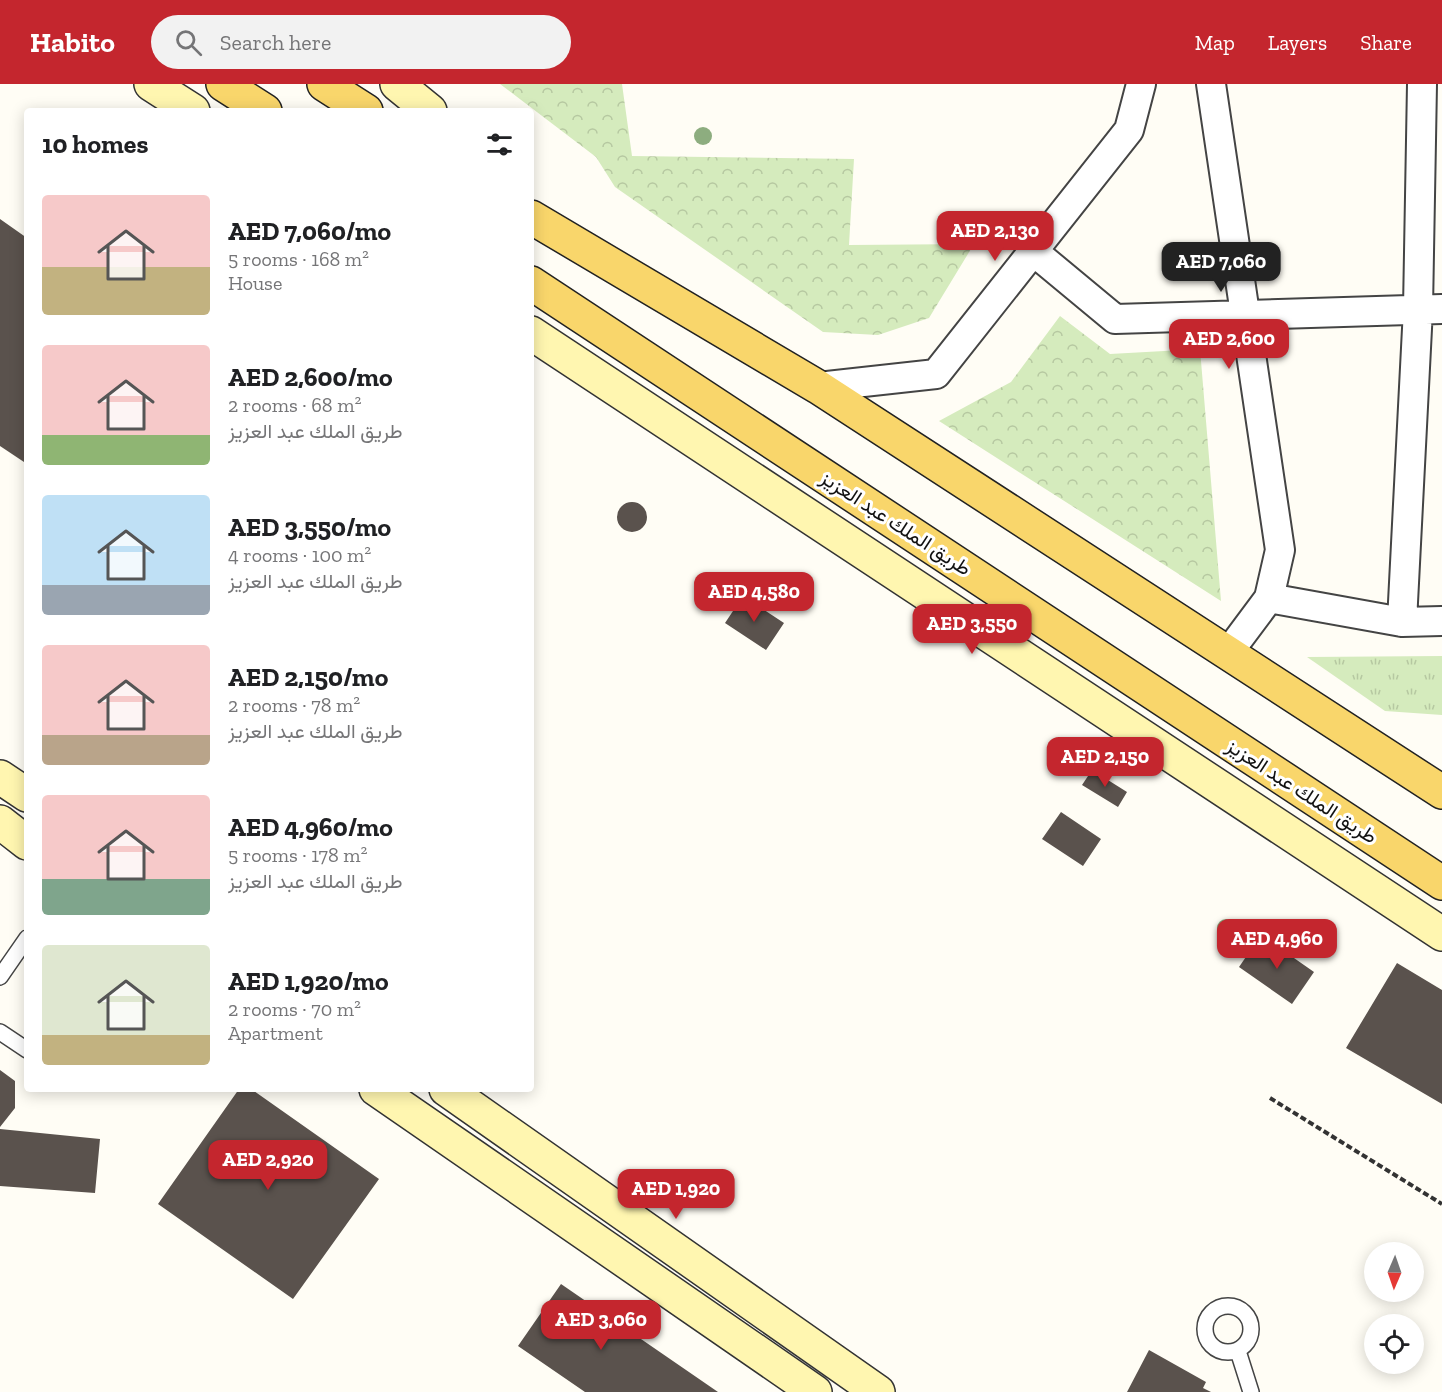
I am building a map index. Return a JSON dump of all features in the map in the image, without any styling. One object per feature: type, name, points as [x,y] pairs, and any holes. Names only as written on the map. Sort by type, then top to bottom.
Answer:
[{"type":"main road","points":[[223,84],[260,108]]},
{"type":"main road","points":[[324,84],[361,108]]},
{"type":"main road","points":[[534,219],[818,387],[1442,792]]},
{"type":"main road","name":"طريق الملك عبد العزيز","points":[[534,285],[1442,883]]},
{"type":"street","points":[[152,84],[188,108]]},
{"type":"street","points":[[397,84],[426,108]]},
{"type":"street","points":[[818,387],[936,374],[1129,130],[1141,84]]},
{"type":"street","points":[[1211,84],[1280,550],[1269,598],[1228,653]]},
{"type":"street","points":[[1402,622],[1430,309],[1422,84]]},
{"type":"street","points":[[534,211],[559,235]]},
{"type":"street","points":[[1033,252],[1115,319],[1430,309]]},
{"type":"street","points":[[534,335],[1442,934]]},
{"type":"street","points":[[1269,598],[1402,622],[1442,621]]},
{"type":"street","points":[[0,777],[24,793]]},
{"type":"street","points":[[0,822],[24,841]]},
{"type":"street","points":[[380,1092],[812,1391]]},
{"type":"street","points":[[450,1092],[878,1392]]},
{"type":"lane","points":[[0,977],[24,942]]},
{"type":"lane","points":[[0,1032],[24,1048]]},
{"type":"lane","points":[[1238,1351],[1251,1392]]},
{"type":"path","points":[[1270,1098],[1442,1204]]},
{"type":"green space","points":[[500,84],[622,84],[632,156],[854,159],[849,245],[974,244],[929,318],[878,335],[823,332],[615,187],[596,157]]},
{"type":"green space","points":[[1060,316],[1110,354],[1200,349],[1221,601],[939,421],[1011,382]]},
{"type":"green space","points":[[1442,656],[1442,715],[1385,711],[1307,657]]},
{"type":"building","points":[[0,219],[24,236],[24,462],[0,446]]},
{"type":"building","points":[[632,502],[638,503],[646,511],[646,523],[638,531],[632,532],[626,531],[618,523],[617,517],[618,511],[626,503]]},
{"type":"building","points":[[743,596],[784,623],[766,650],[725,623]]},
{"type":"building","points":[[1092,770],[1127,792],[1118,807],[1082,785]]},
{"type":"building","points":[[1061,812],[1101,839],[1083,866],[1042,839]]},
{"type":"building","points":[[1261,935],[1314,972],[1292,1004],[1239,967]]},
{"type":"building","points":[[1397,963],[1442,990],[1442,1104],[1346,1048]]},
{"type":"building","points":[[0,1070],[15,1081],[15,1108],[0,1127]]},
{"type":"building","points":[[237,1092],[255,1092],[379,1179],[293,1299],[158,1204]]},
{"type":"building","points":[[0,1129],[100,1139],[95,1193],[0,1186]]},
{"type":"building","points":[[561,1284],[718,1392],[585,1392],[518,1346]]},
{"type":"building","points":[[1149,1350],[1206,1382],[1203,1388],[1211,1392],[1127,1392]]}]
